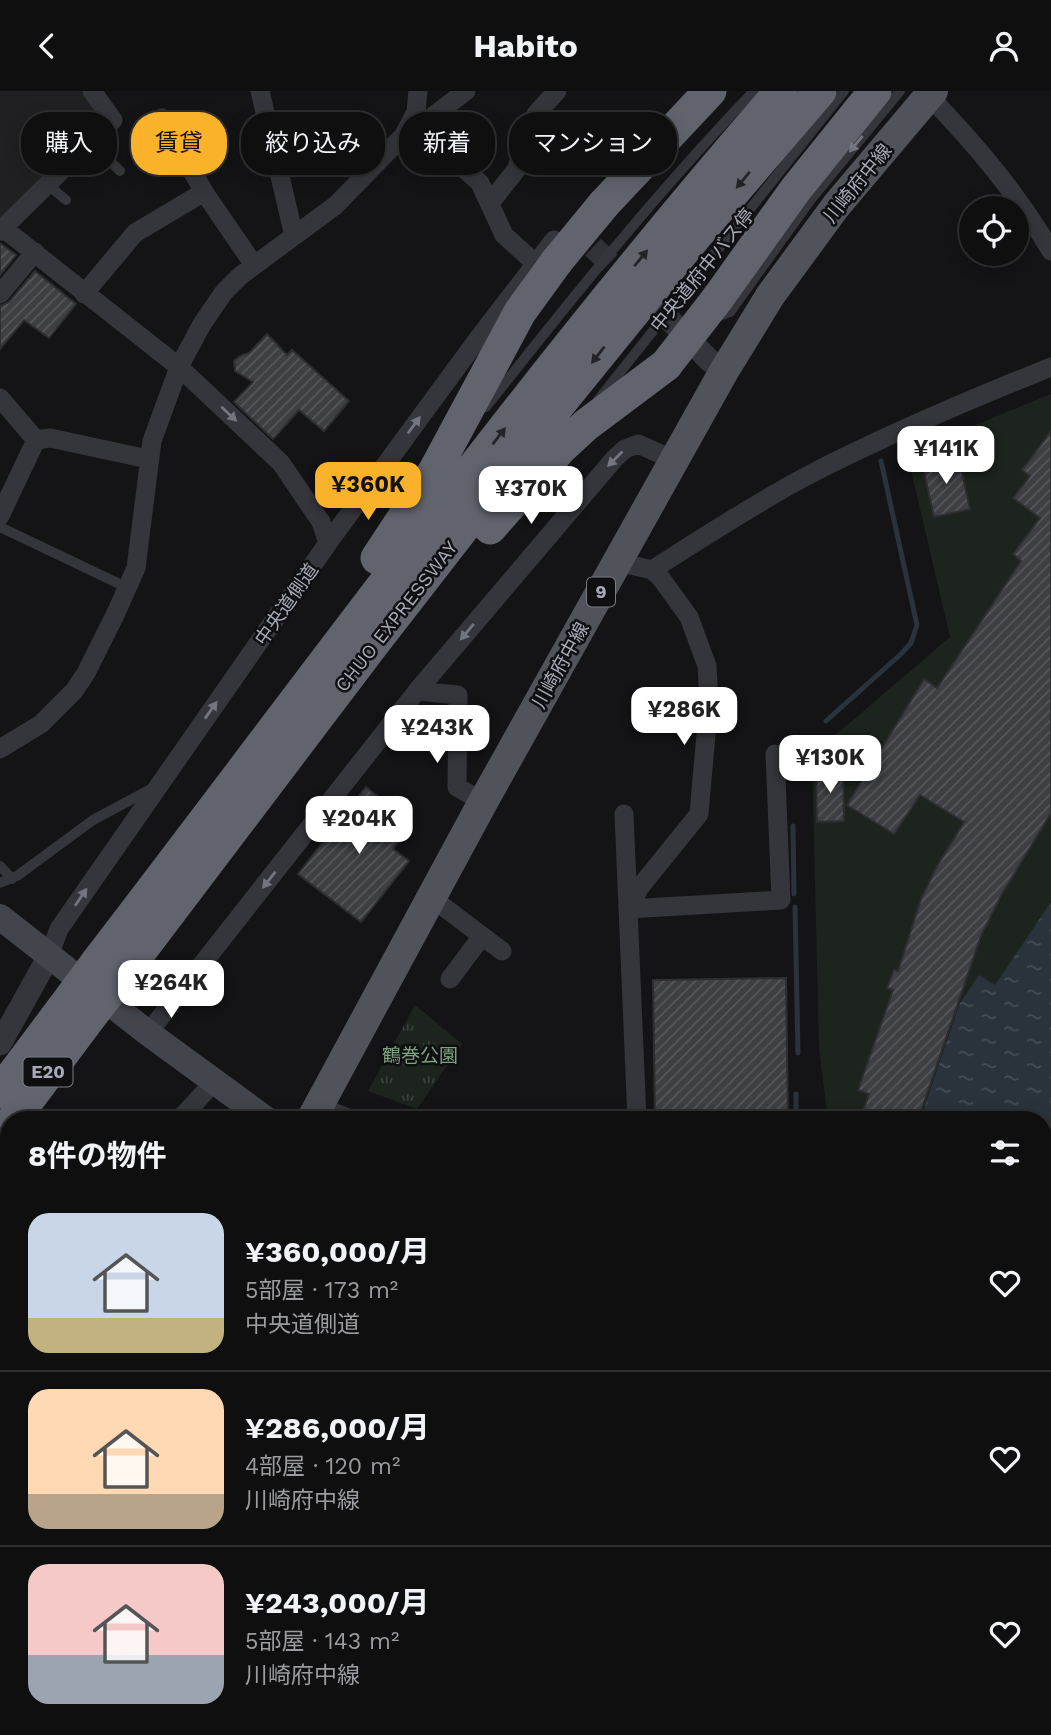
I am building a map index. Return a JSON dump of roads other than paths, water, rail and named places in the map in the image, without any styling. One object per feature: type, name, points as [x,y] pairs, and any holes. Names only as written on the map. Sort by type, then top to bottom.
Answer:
[{"type":"highway","points":[[146,922],[330,625],[402,523],[435,470],[546,262],[710,91]]},
{"type":"highway","name":"CHUO EXPRESSWAY","points":[[146,922],[387,578],[704,180],[781,91]]},
{"type":"highway","name":"CHUO EXPRESSWAY","points":[[0,1092],[109,970],[373,644],[557,407],[701,229],[820,91]]},
{"type":"highway","points":[[146,922],[560,449],[586,425],[666,365],[796,189],[875,91]]},
{"type":"highway","name":"CHUO EXPRESSWAY","points":[[19,1111],[109,970]]},
{"type":"main road","name":"川崎府中線","points":[[315,1111],[483,802],[724,371],[770,296],[836,206],[931,93]]},
{"type":"main road","points":[[0,916],[148,1033],[254,1111]]},
{"type":"street","points":[[92,91],[107,112]]},
{"type":"street","points":[[260,91],[293,236]]},
{"type":"street","points":[[416,112],[418,91]]},
{"type":"street","points":[[434,112],[466,91]]},
{"type":"street","points":[[490,203],[516,170],[536,114],[557,91]]},
{"type":"street","name":"中央道側道","points":[[0,1045],[48,956],[59,929],[328,543],[546,262],[568,224],[687,91]]},
{"type":"street","points":[[931,93],[985,157],[1037,227],[1051,251]]},
{"type":"street","points":[[0,749],[41,724],[74,691],[86,673],[128,588],[140,549],[148,459],[157,425],[187,349],[224,292],[254,265],[336,205],[399,140]]},
{"type":"street","points":[[56,175],[1,229],[35,252],[179,367],[281,464],[321,522],[328,543]]},
{"type":"street","points":[[194,175],[254,265]]},
{"type":"street","points":[[471,175],[480,183],[504,235],[546,262]]},
{"type":"street","points":[[85,293],[135,233],[204,192]]},
{"type":"street","points":[[568,224],[593,247]]},
{"type":"street","points":[[0,294],[35,252]]},
{"type":"street","points":[[685,335],[724,371]]},
{"type":"street","points":[[652,570],[715,529],[824,467],[947,409],[1051,367]]},
{"type":"street","points":[[0,398],[36,440]]},
{"type":"street","points":[[36,440],[50,439],[148,459]]},
{"type":"street","points":[[0,516],[36,440]]},
{"type":"street","points":[[148,1033],[417,691],[615,458],[625,449],[638,444],[674,460]]},
{"type":"street","points":[[618,562],[652,570],[689,617],[708,666],[709,700],[699,814],[640,887],[628,909]]},
{"type":"street","points":[[417,691],[458,695],[457,787],[483,802]]},
{"type":"street","points":[[628,909],[781,900],[775,754]]},
{"type":"street","points":[[624,814],[637,1111]]},
{"type":"street","points":[[432,898],[502,951]]},
{"type":"street","points":[[450,979],[482,936]]},
{"type":"street","points":[[187,1111],[214,1082]]},
{"type":"lane","points":[[478,417],[620,239],[754,91]]},
{"type":"lane","name":"中央道府中バス停","points":[[560,449],[844,91]]},
{"type":"lane","points":[[685,335],[707,321],[730,312],[812,198],[900,91]]},
{"type":"lane","points":[[117,168],[120,171]]},
{"type":"lane","points":[[47,184],[66,200]]},
{"type":"lane","points":[[435,470],[469,428]]},
{"type":"lane","points":[[0,527],[128,588]]},
{"type":"lane","points":[[0,883],[12,879],[93,820],[157,786]]},
{"type":"lane","points":[[0,866],[12,879]]},
{"type":"water","points":[[1051,902],[1051,1111],[923,1111],[960,1003],[979,975],[995,985]]},
{"type":"waterway","points":[[826,721],[901,654],[911,643],[917,625],[881,461]]},
{"type":"waterway","points":[[793,826],[794,894]]},
{"type":"waterway","points":[[795,907],[798,1053]]},
{"type":"waterway","points":[[796,1094],[796,1111]]},
{"type":"tunnel","points":[[593,247],[679,329]]},
{"type":"park label","name":"鶴巻公園","points":[[420,1055]]}]
